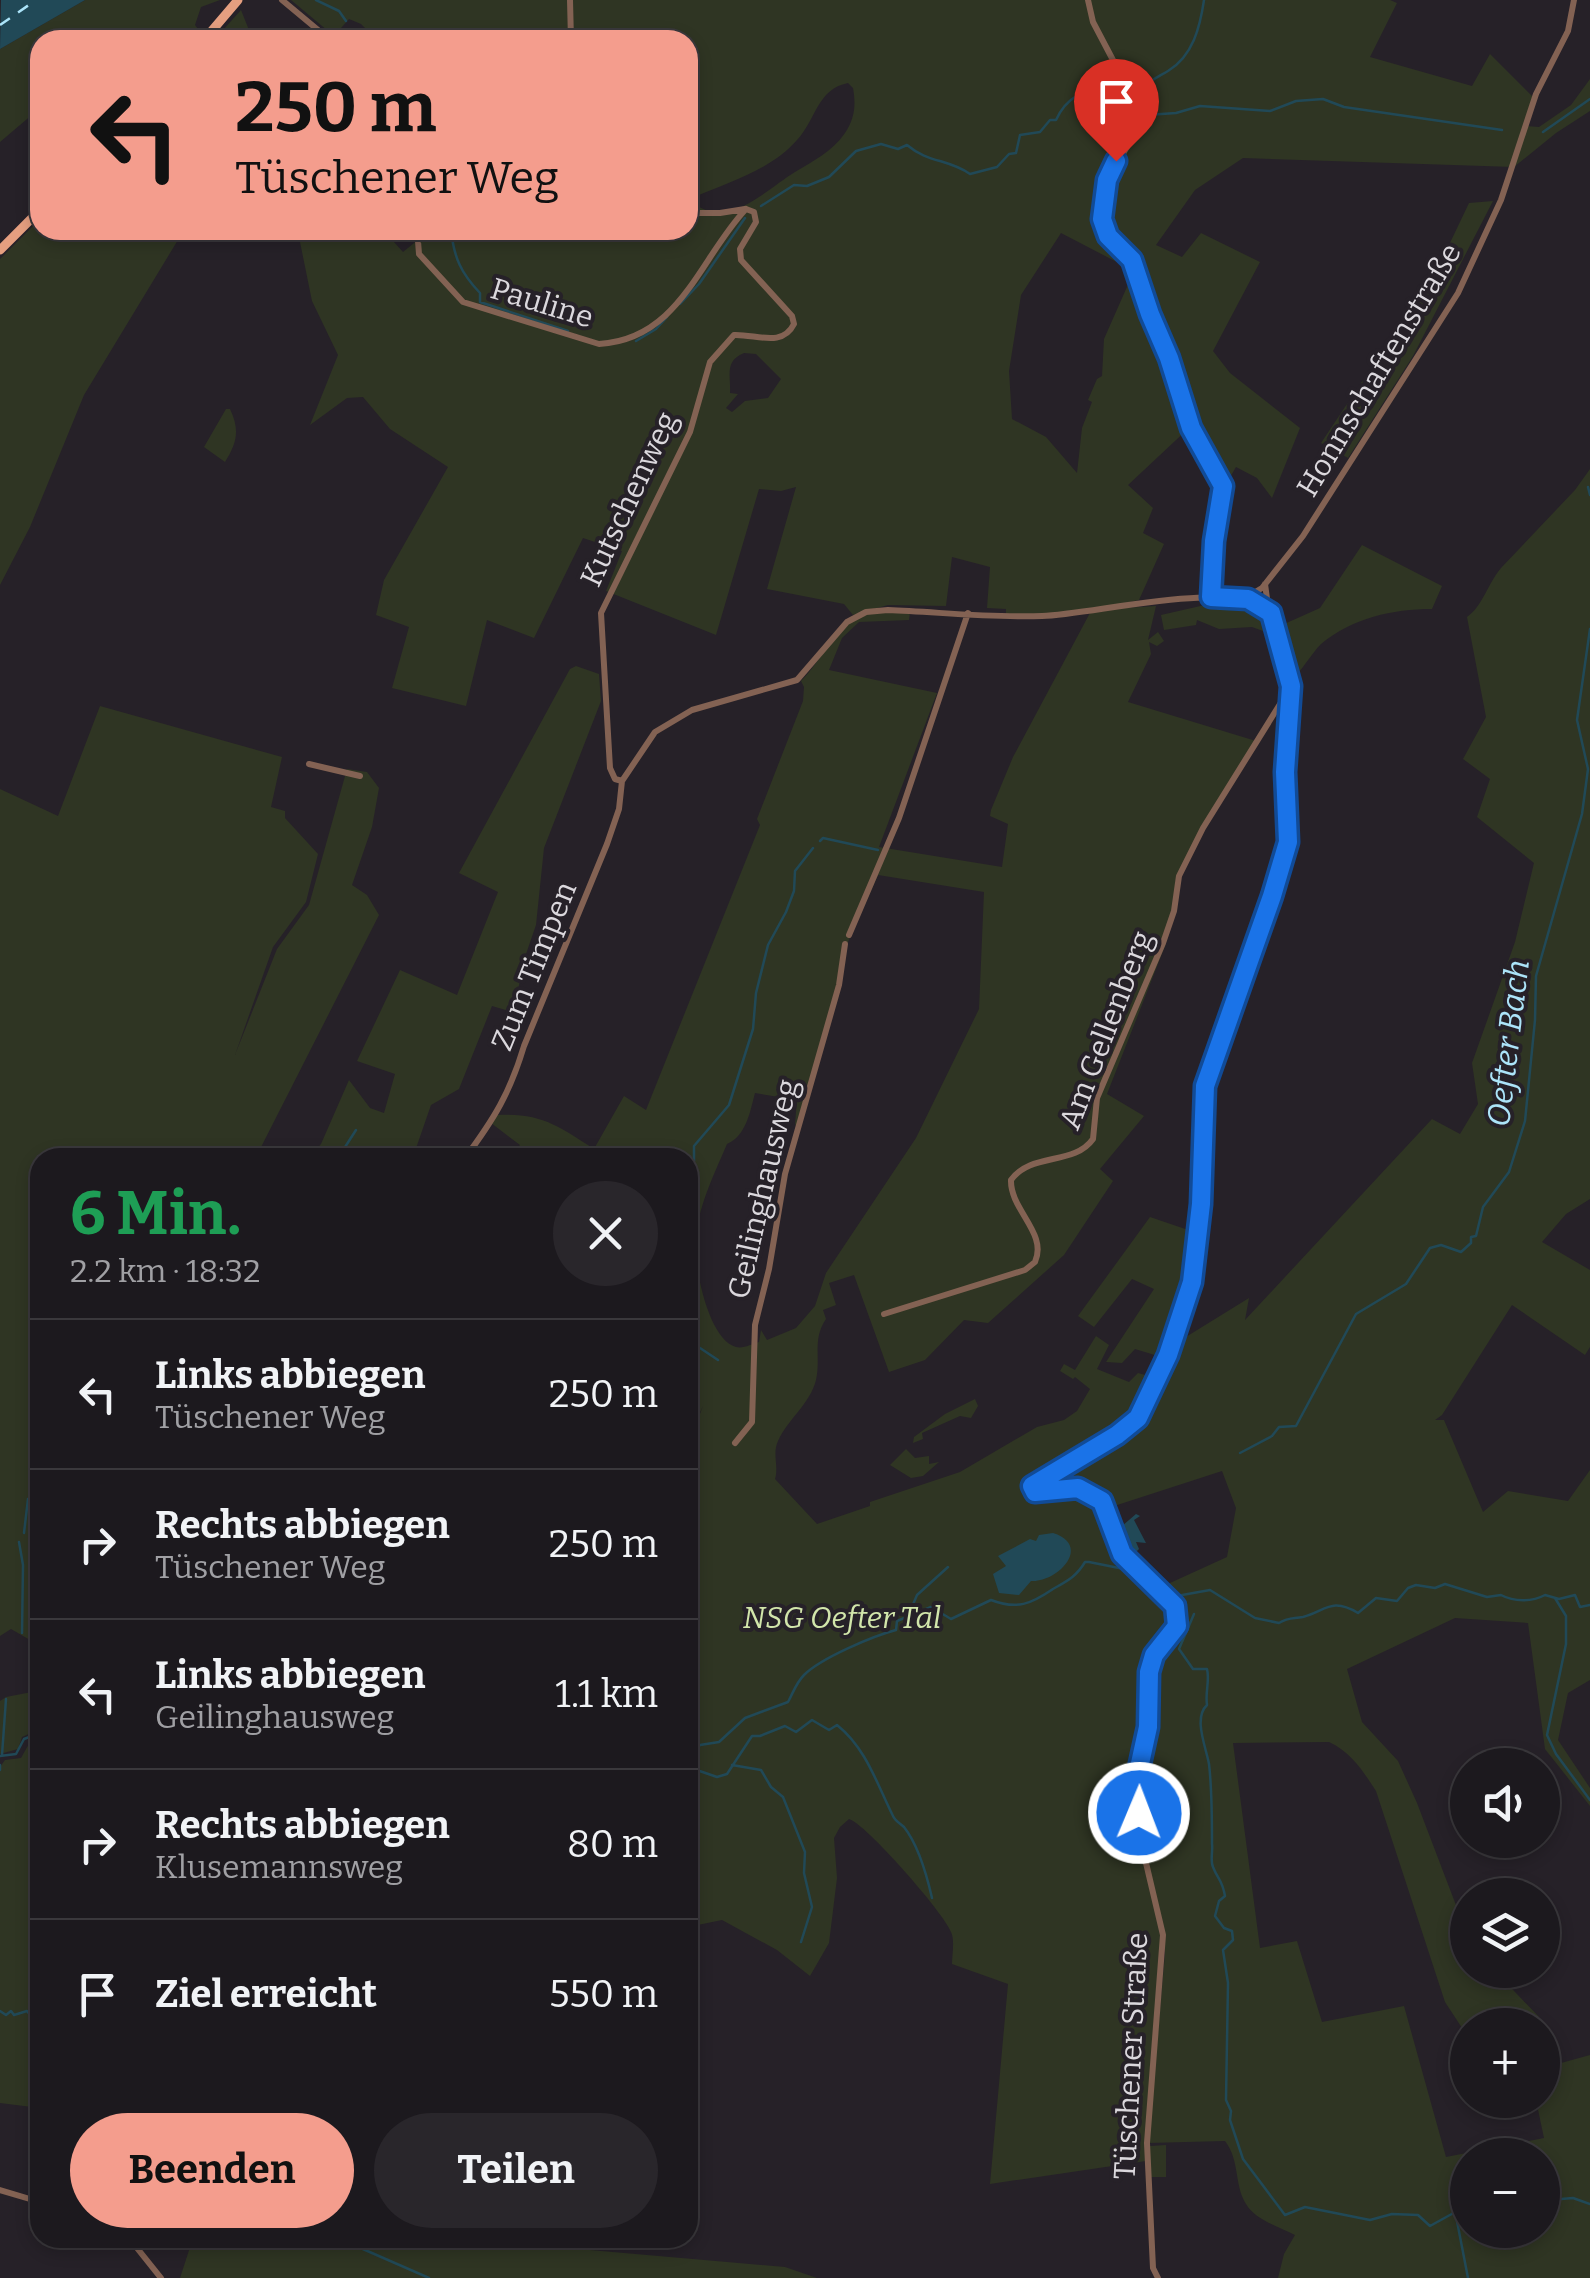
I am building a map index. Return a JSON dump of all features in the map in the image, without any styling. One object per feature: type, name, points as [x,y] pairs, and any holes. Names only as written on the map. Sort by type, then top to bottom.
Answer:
[{"type":"main road","points":[[212,30],[238,0]]},
{"type":"main road","points":[[0,250],[30,220]]},
{"type":"street","points":[[282,0],[318,30]]},
{"type":"street","points":[[570,0],[571,30]]},
{"type":"street","points":[[1088,0],[1093,22],[1114,62],[1134,83],[1140,108],[1136,132],[1107,180],[1102,219],[1108,236],[1132,260],[1191,428],[1223,486],[1214,541],[1211,597]]},
{"type":"street","name":"Honnschaftenstraße","points":[[1242,598],[1265,584],[1314,520],[1458,293],[1502,200],[1532,104],[1568,31],[1574,0]]},
{"type":"street","points":[[698,213],[746,209]]},
{"type":"street","name":"Pauline","points":[[419,240],[419,254],[463,302],[599,344],[612,343],[654,326],[694,282],[746,209]]},
{"type":"street","name":"Kutschenweg","points":[[622,781],[615,779],[610,768],[601,613],[690,432],[712,358],[734,335],[782,338],[794,324],[792,316],[741,260],[740,249],[756,222],[754,212],[746,209]]},
{"type":"street","points":[[1265,584],[1291,686]]},
{"type":"street","points":[[622,781],[654,732],[710,704],[797,680],[843,626],[859,615],[888,610],[1063,615],[1211,597],[1242,598],[1271,613]]},
{"type":"street","points":[[849,935],[899,818],[968,613]]},
{"type":"street","name":"Am Gellenberg","points":[[884,1314],[1025,1270],[1035,1262],[1040,1250],[1037,1239],[1012,1195],[1011,1180],[1018,1170],[1030,1165],[1080,1152],[1093,1139],[1098,1098],[1173,916],[1178,876],[1203,828],[1291,686]]},
{"type":"street","name":"Tüschener Straße","points":[[1158,2278],[1153,2268],[1148,2143],[1164,1936],[1142,1846],[1138,1779],[1148,1727],[1149,1672],[1154,1655],[1177,1626],[1175,1606],[1122,1554],[1102,1501],[1078,1488],[1035,1492],[1032,1486],[1138,1418],[1156,1386],[1180,1322],[1192,1282],[1199,1227],[1205,1086],[1287,849],[1285,772],[1291,686]]},
{"type":"street","points":[[310,764],[360,776]]},
{"type":"street","name":"Zum Timpen","points":[[472,1148],[498,1113],[514,1081],[524,1046],[620,809],[622,781]]},
{"type":"street","name":"Geilinghausweg","points":[[735,1442],[752,1422],[758,1311],[788,1160],[839,985],[845,944]]},
{"type":"street","points":[[0,2190],[30,2199]]},
{"type":"street","points":[[138,2248],[160,2278]]},
{"type":"green space","points":[[85,0],[220,0],[201,7],[195,25],[199,30],[33,30]]},
{"type":"green space","name":"NSG Oefter Tal","points":[[291,0],[1390,0],[1397,3],[1370,57],[1472,86],[1490,54],[1534,98],[1526,126],[1539,127],[1571,105],[1590,79],[1590,111],[1514,167],[1243,158],[1195,190],[1156,245],[1182,257],[1201,233],[1260,262],[1213,351],[1230,373],[1300,428],[1272,498],[1257,478],[1236,467],[1225,486],[1191,426],[1128,485],[1153,508],[1143,533],[1164,544],[1139,600],[1093,610],[1156,606],[1148,640],[1158,632],[1164,641],[1157,646],[1149,642],[1151,654],[1128,702],[1256,741],[1202,828],[1175,882],[1175,910],[1165,946],[1107,1094],[1144,1116],[1100,1169],[1113,1181],[1064,1255],[988,1323],[964,1320],[925,1360],[889,1372],[854,1275],[829,1283],[836,1305],[823,1310],[826,1319],[818,1341],[816,1380],[809,1397],[778,1441],[775,1479],[817,1524],[960,1472],[1037,1427],[1064,1420],[1077,1411],[1090,1389],[1060,1371],[1064,1364],[1075,1370],[1096,1336],[1109,1345],[1097,1369],[1129,1382],[1138,1373],[1160,1379],[1168,1359],[1135,1349],[1122,1363],[1106,1362],[1154,1289],[1132,1279],[1094,1327],[1078,1316],[1150,1217],[1200,1234],[1181,1340],[1249,1298],[1245,1320],[1432,1119],[1460,1134],[1478,1104],[1472,1063],[1515,942],[1534,863],[1477,817],[1490,779],[1463,759],[1486,717],[1467,617],[1501,568],[1590,469],[1590,1199],[1566,1214],[1542,1242],[1590,1270],[1590,1347],[1585,1355],[1512,1305],[1442,1415],[1435,1420],[1444,1420],[1483,1512],[1508,1491],[1568,1501],[1590,1470],[1590,1680],[1568,1693],[1558,1740],[1590,1788],[1590,1806],[1560,1768],[1560,1748],[1545,1748],[1528,1623],[1455,1618],[1347,1669],[1362,1722],[1398,1761],[1450,1889],[1450,1988],[1511,1988],[1530,2008],[1450,2010],[1376,1791],[1350,1757],[1329,1742],[1233,1743],[1260,1948],[1297,1941],[1322,2022],[1404,2006],[1446,2157],[1450,2156],[1450,2248],[1560,2248],[1560,2138],[1544,2138],[1540,2118],[1560,2118],[1560,2063],[1590,2055],[1590,2278],[1278,2278],[1284,2254],[1295,2235],[1250,2210],[1242,2197],[1233,2156],[1225,2141],[1148,2143],[1165,1954],[1163,1927],[1144,1845],[1140,1808],[1154,1712],[1138,1715],[1136,1773],[1141,1847],[1162,1936],[1146,2161],[990,2184],[1008,1984],[952,1964],[953,1939],[946,1922],[887,1852],[849,1819],[834,1838],[837,1878],[829,1943],[810,1976],[777,1950],[722,1920],[698,1925],[698,1419],[703,1406],[698,1416],[698,1270],[717,1329],[736,1347],[759,1342],[761,1330],[767,1340],[796,1328],[815,1306],[826,1273],[916,1138],[979,1009],[984,892],[878,875],[844,951],[838,995],[798,1130],[797,1100],[755,1093],[746,1123],[727,1144],[698,1224],[698,1148],[595,1148],[624,1096],[646,1110],[760,825],[757,819],[803,701],[801,681],[848,624],[874,612],[910,612],[909,620],[859,622],[842,638],[829,670],[937,693],[879,847],[1002,867],[1008,824],[990,816],[991,810],[1013,757],[1091,611],[1037,616],[987,608],[990,567],[952,557],[946,606],[888,605],[853,615],[844,604],[767,589],[796,487],[781,491],[759,489],[716,635],[606,591],[622,551],[583,538],[534,638],[487,620],[466,706],[392,688],[409,627],[376,615],[384,580],[448,467],[390,429],[363,397],[347,398],[310,425],[338,355],[312,301],[300,242],[392,240],[403,252],[418,240],[698,240],[698,206],[722,212],[748,204],[828,151],[851,122],[854,100],[853,88],[848,83],[838,86],[823,98],[787,150],[749,174],[698,195],[698,30],[367,30],[349,19],[339,30],[327,30]],"holes":[[[1061,233],[1134,271],[1104,339],[1102,376],[1088,400],[1092,402],[1082,428],[1077,473],[1046,437],[1012,419],[1009,371],[1021,295]],[[744,353],[756,354],[781,379],[768,398],[745,401],[732,412],[726,408],[738,394],[730,393],[730,370],[734,360]],[[1222,1471],[1236,1508],[1227,1557],[1159,1588],[1130,1561],[1120,1545],[1108,1508]]]},
{"type":"green space","points":[[241,10],[249,30],[223,30]]},
{"type":"green space","points":[[30,32],[30,116],[0,142],[0,49]]},
{"type":"green space","points":[[1493,201],[1413,356],[1348,458],[1321,443],[1439,266],[1469,203]]},
{"type":"green space","points":[[30,229],[30,240],[178,240],[84,395],[30,527],[0,585],[0,259]]},
{"type":"green space","points":[[226,409],[230,409],[236,430],[225,462],[204,447]]},
{"type":"green space","points":[[1362,545],[1442,586],[1432,609],[1388,613],[1346,628],[1321,644],[1296,675],[1282,625],[1320,608]]},
{"type":"green space","points":[[1218,602],[1261,613],[1274,635],[1252,627],[1219,629],[1197,620],[1196,625],[1164,630],[1161,615]]},
{"type":"green space","points":[[576,666],[599,674],[601,701],[544,848],[536,925],[513,1012],[492,1006],[459,1089],[431,1105],[416,1148],[318,1148],[349,1080],[370,1108],[384,1113],[395,1074],[357,1061],[400,970],[457,995],[498,892],[459,873],[570,669]]},
{"type":"green space","points":[[100,706],[282,757],[271,807],[285,811],[285,818],[318,854],[306,902],[273,947],[235,1055],[277,949],[309,905],[347,769],[367,772],[379,788],[372,827],[352,885],[367,895],[379,915],[261,1148],[30,1148],[30,1640],[11,1629],[0,1636],[0,789],[58,816]]},
{"type":"green space","points":[[497,1115],[538,1119],[592,1148],[518,1148],[520,1145],[491,1123]]},
{"type":"green space","points":[[975,1399],[978,1406],[971,1418],[960,1416],[922,1433],[923,1439],[913,1443],[914,1437],[945,1414]]},
{"type":"green space","points":[[906,1449],[915,1458],[929,1456],[929,1464],[939,1462],[923,1476],[911,1478],[890,1465]]},
{"type":"green space","points":[[30,1692],[30,1733],[22,1737],[18,1749],[0,1754],[0,1701]]},
{"type":"green space","points":[[30,1742],[30,2107],[0,2103],[0,1767],[5,1760],[21,1758]]},
{"type":"green space","points":[[1166,2145],[1166,2177],[1150,2177],[1150,2146]]},
{"type":"green space","points":[[190,2248],[567,2248],[785,2267],[817,2278],[180,2278]]},
{"type":"water","points":[[1,0],[85,0],[0,49]]},
{"type":"water","points":[[1136,1514],[1140,1516],[1134,1520],[1146,1543],[1136,1542],[1139,1549],[1135,1553],[1123,1538],[1122,1526]]},
{"type":"water","points":[[1053,1533],[1070,1546],[1071,1554],[1061,1569],[1042,1580],[1031,1581],[1019,1595],[999,1593],[993,1574],[1006,1566],[998,1556],[1030,1539],[1036,1541],[1039,1535]]},
{"type":"waterway","points":[[316,0],[339,11],[346,21]]},
{"type":"waterway","points":[[1204,0],[1197,30],[1184,57],[1142,89],[1147,115],[1200,106],[1270,111],[1296,101],[1323,99],[1344,107],[1502,130]]},
{"type":"waterway","points":[[761,206],[794,185],[807,186],[829,177],[856,151],[881,144],[898,149],[907,145],[970,174],[997,167],[1009,154],[1016,153],[1020,135],[1040,132],[1078,95],[1098,88],[1132,89]]},
{"type":"waterway","points":[[1543,132],[1590,99]]},
{"type":"waterway","points":[[680,304],[699,284],[745,218]]},
{"type":"waterway","points":[[453,240],[460,264],[480,293],[480,302],[568,331]]},
{"type":"waterway","points":[[636,341],[667,317]]},
{"type":"waterway","name":"Oefter Bach","points":[[1588,487],[1590,495]]},
{"type":"waterway","name":"Oefter Bach","points":[[1240,1453],[1272,1436],[1279,1427],[1296,1426],[1356,1314],[1406,1284],[1430,1248],[1441,1245],[1461,1252],[1471,1243],[1483,1207],[1509,1172],[1525,1121],[1536,976],[1582,814],[1588,769],[1577,720],[1590,629]]},
{"type":"waterway","points":[[820,841],[823,838],[878,850]]},
{"type":"waterway","points":[[694,1148],[729,1105],[753,1029],[756,993],[768,945],[794,891],[795,871],[813,848]]},
{"type":"waterway","points":[[344,1148],[356,1130]]},
{"type":"waterway","points":[[698,1347],[718,1360]]},
{"type":"waterway","points":[[24,1533],[30,1498]]},
{"type":"waterway","points":[[19,1542],[23,1565],[22,1633]]},
{"type":"waterway","name":"Oefter Bach","points":[[698,1747],[719,1742],[745,1718],[788,1702],[801,1678],[812,1668],[861,1642],[896,1630],[897,1621],[931,1607],[951,1619],[991,1600],[1024,1604],[1067,1581],[1085,1562],[1124,1569],[1156,1603],[1166,1601]]},
{"type":"waterway","points":[[909,1614],[917,1595],[948,1567]]},
{"type":"waterway","name":"Oefter Bach","points":[[1171,1597],[1210,1590],[1255,1618],[1279,1623],[1335,1606],[1358,1613],[1376,1598],[1397,1601],[1416,1585],[1435,1588],[1445,1584],[1487,1597],[1501,1595],[1517,1600],[1575,1595],[1580,1607],[1590,1605]]},
{"type":"waterway","points":[[1555,1598],[1566,1616],[1566,1644],[1547,1735],[1590,1800]]},
{"type":"waterway","points":[[1194,1614],[1179,1649],[1193,1669],[1207,1669],[1208,1673],[1207,1705],[1201,1725],[1210,1774],[1212,1862],[1225,1896],[1219,1901],[1215,1916],[1224,1928],[1232,1931],[1233,1940],[1223,1950],[1228,1983],[1226,2100],[1243,2159],[1285,2215],[1305,2207],[1370,2220],[1392,2214],[1418,2215],[1430,2226],[1450,2215]]},
{"type":"waterway","points":[[2,1755],[6,1699]]},
{"type":"waterway","points":[[698,1770],[717,1777],[727,1774],[752,1736],[785,1726],[796,1732],[812,1720],[829,1730],[837,1725],[863,1755],[894,1818],[914,1843],[932,1898]]},
{"type":"waterway","name":"Oefter Bach","points":[[0,1756],[16,1754],[24,1739],[30,1737]]},
{"type":"waterway","name":"Oefter Bach","points":[[0,1765],[0,1770]]},
{"type":"waterway","points":[[732,1765],[761,1770],[783,1797],[805,1852],[804,1873],[812,1907],[801,1942]]},
{"type":"waterway","points":[[0,2011],[6,2015],[27,2011],[30,2015]]},
{"type":"waterway","points":[[1560,2199],[1590,2204]]},
{"type":"waterway","points":[[361,2248],[429,2278]]},
{"type":"waterway","points":[[1462,2248],[1468,2278]]},
{"type":"ferry route","points":[[0,25],[36,0]]},
{"type":"route","points":[[1116,161],[1107,180],[1102,219],[1108,236],[1132,260],[1191,428],[1224,490],[1214,541],[1211,597],[1248,599],[1271,613],[1287,662],[1292,702],[1285,772],[1287,849],[1205,1086],[1199,1227],[1192,1282],[1180,1322],[1156,1386],[1138,1418],[1032,1486],[1035,1492],[1078,1488],[1102,1501],[1122,1554],[1158,1587],[1178,1615],[1173,1634],[1154,1655],[1149,1672],[1148,1727],[1138,1779],[1139,1813]]}]
